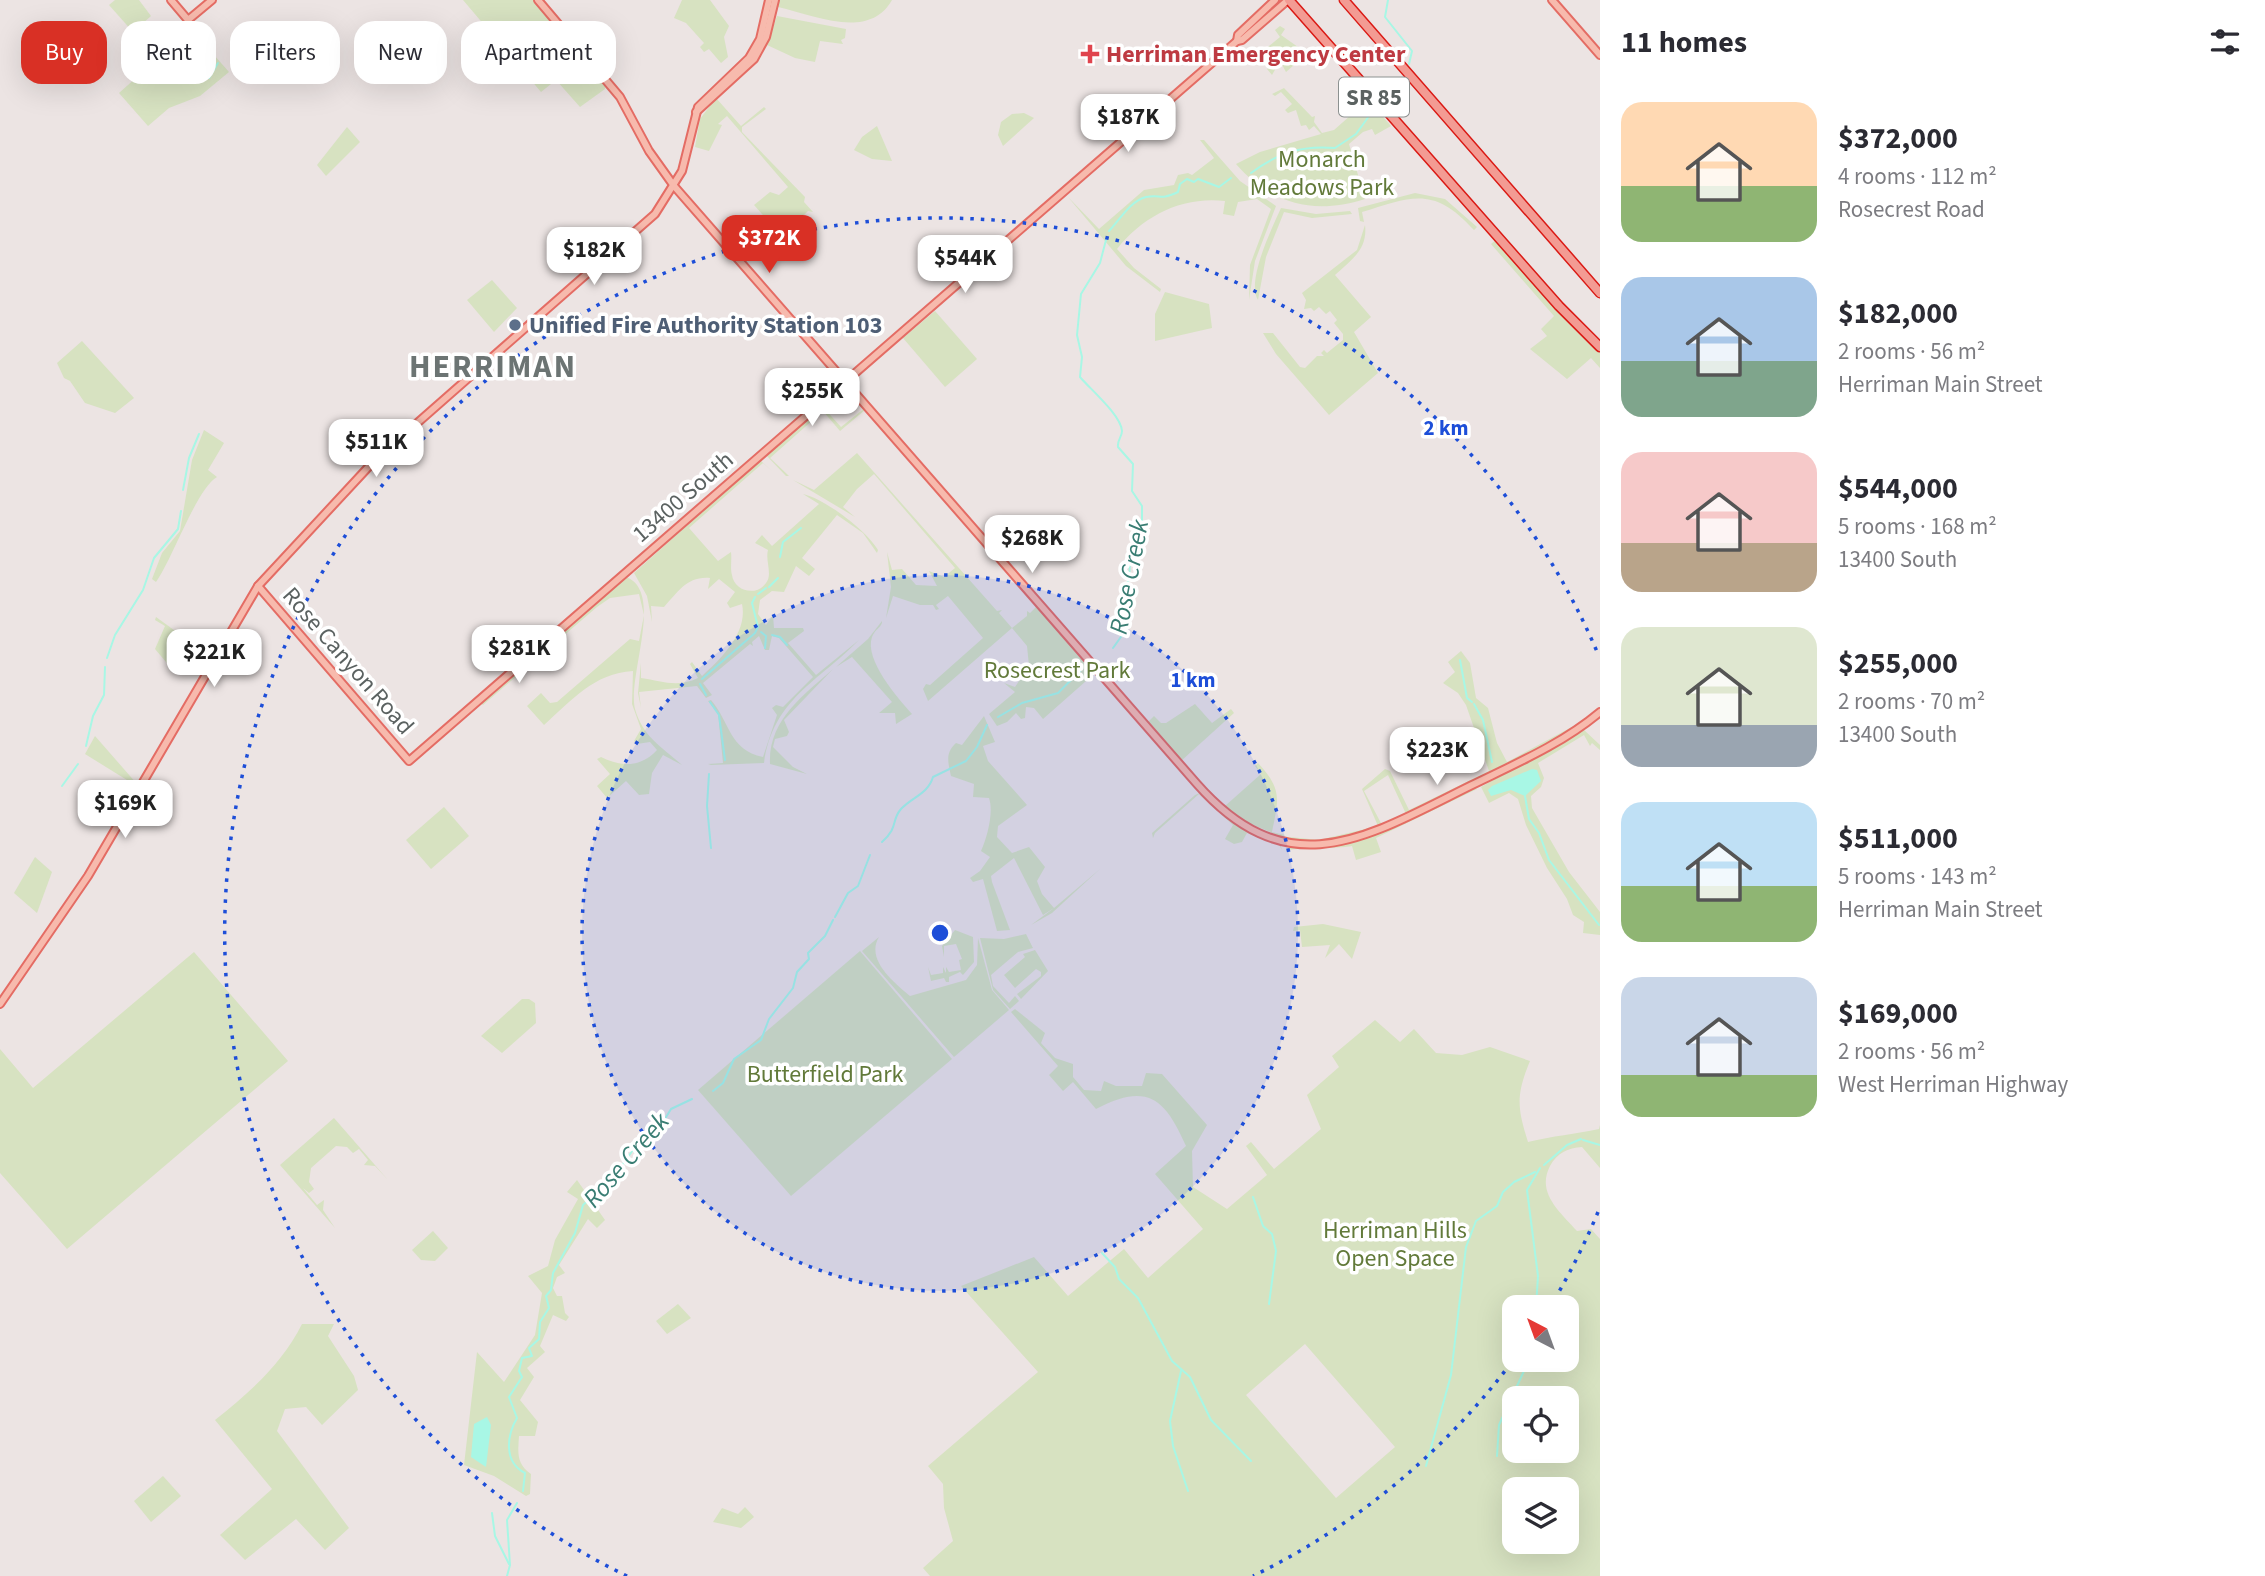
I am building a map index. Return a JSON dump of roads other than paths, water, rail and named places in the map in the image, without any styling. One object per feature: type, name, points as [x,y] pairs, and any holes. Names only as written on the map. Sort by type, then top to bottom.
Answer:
[{"type":"highway","name":"SR 85","points":[[1288,0],[1559,306],[1600,347]]},
{"type":"highway","name":"SR 85","points":[[1344,0],[1600,293]]},
{"type":"main road","points":[[171,0],[188,20],[212,0]]},
{"type":"main road","points":[[538,0],[620,97],[649,151],[674,186],[1211,800],[1231,818],[1264,835],[1289,842],[1318,845],[1344,842],[1372,834],[1552,746],[1600,712]]},
{"type":"main road","points":[[0,1004],[88,876],[258,586],[374,461],[642,226],[674,186],[688,151],[696,112],[702,100],[741,66],[755,48],[765,23],[769,0]]},
{"type":"main road","points":[[696,112],[754,59],[766,37],[775,0]]},
{"type":"main road","name":"13400 South","points":[[1237,41],[1238,35],[1275,0]]},
{"type":"main road","name":"13400 South","points":[[409,761],[1237,41],[1242,40],[1288,0]]},
{"type":"main road","points":[[1552,0],[1600,55]]},
{"type":"main road","points":[[770,441],[805,416]]},
{"type":"main road","name":"Rose Canyon Road","points":[[258,586],[409,761]]},
{"type":"waterway","name":"Rose Creek","points":[[1388,0],[1385,17],[1412,51],[1409,64]]},
{"type":"waterway","name":"Rose Creek","points":[[1251,173],[1290,152],[1311,148],[1335,148],[1356,134],[1372,112]]},
{"type":"waterway","name":"Rose Creek","points":[[1109,231],[1140,199],[1164,197],[1178,192],[1180,184],[1187,179],[1194,182],[1198,179],[1219,187],[1231,178]]},
{"type":"waterway","name":"Rose Creek","points":[[1106,240],[1100,263],[1081,294],[1077,335],[1082,357],[1080,377],[1111,410],[1120,425],[1122,433],[1118,447],[1133,464],[1132,491],[1142,506],[1142,521],[1131,548],[1129,579],[1123,595],[1126,606],[1123,634],[1113,648]]},
{"type":"waterway","points":[[183,490],[189,458],[199,434]]},
{"type":"waterway","points":[[107,658],[115,635],[143,590],[154,558],[178,529],[181,511]]},
{"type":"waterway","points":[[780,557],[783,542],[801,528]]},
{"type":"waterway","points":[[769,587],[778,578]]},
{"type":"waterway","points":[[758,594],[766,588]]},
{"type":"waterway","points":[[702,679],[755,633],[758,627],[752,603],[755,597]]},
{"type":"waterway","points":[[761,632],[766,636],[765,648]]},
{"type":"waterway","points":[[772,635],[780,637],[787,645]]},
{"type":"waterway","points":[[1460,660],[1467,698],[1472,702]]},
{"type":"waterway","points":[[86,746],[93,716],[104,695],[105,667]]},
{"type":"waterway","name":"Rose Creek","points":[[998,717],[1022,703],[1058,693],[1080,671]]},
{"type":"waterway","points":[[700,684],[706,695]]},
{"type":"waterway","points":[[710,702],[719,715],[725,760]]},
{"type":"waterway","points":[[1474,704],[1483,720],[1492,762]]},
{"type":"waterway","name":"Rose Creek","points":[[882,842],[891,832],[901,809],[924,791],[933,777],[966,761],[977,747],[987,725]]},
{"type":"waterway","points":[[62,786],[78,764]]},
{"type":"waterway","points":[[709,774],[707,806],[711,848]]},
{"type":"waterway","points":[[1525,796],[1529,819],[1539,833],[1549,860],[1599,925]]},
{"type":"waterway","name":"Rose Creek","points":[[835,917],[848,893],[858,886],[870,855]]},
{"type":"waterway","name":"Rose Creek","points":[[713,1091],[723,1083],[734,1059],[761,1040],[769,1019],[793,988],[797,972],[809,959],[808,953],[825,936],[833,920]]},
{"type":"waterway","name":"Rose Creek","points":[[523,1491],[525,1473],[518,1468],[510,1455],[509,1440],[517,1418],[509,1397],[522,1377],[519,1371],[522,1358],[532,1356],[529,1348],[539,1339],[540,1322],[549,1308],[546,1296],[551,1290],[553,1273],[575,1233],[583,1205],[612,1179],[646,1132],[660,1127],[671,1109],[692,1099]]},
{"type":"waterway","points":[[1544,1165],[1567,1145],[1581,1139]]},
{"type":"waterway","points":[[1583,1140],[1600,1145]]},
{"type":"waterway","points":[[1537,1295],[1538,1276],[1527,1190],[1540,1168]]},
{"type":"waterway","points":[[1514,1182],[1535,1172]]},
{"type":"waterway","points":[[1426,1466],[1451,1375],[1466,1247],[1476,1221],[1497,1206],[1503,1192],[1513,1183]]},
{"type":"waterway","points":[[1253,1197],[1263,1226],[1272,1234],[1276,1251],[1269,1304]]},
{"type":"waterway","points":[[1102,1253],[1115,1267],[1119,1279],[1138,1298],[1172,1361],[1190,1377],[1211,1420],[1251,1461]]},
{"type":"waterway","points":[[1181,1371],[1170,1421],[1173,1446],[1188,1491]]},
{"type":"waterway","points":[[1497,1456],[1499,1425],[1523,1372]]},
{"type":"waterway","name":"Rose Creek","points":[[507,1576],[510,1565],[507,1520],[517,1503]]},
{"type":"waterway","name":"Rose Creek","points":[[492,1513],[495,1536],[509,1564]]},
{"type":"place","name":"Herriman Emergency Center","points":[[1090,54]]},
{"type":"place","name":"Unified Fire Authority Station 103","points":[[515,325]]},
{"type":"district","name":"HERRIMAN","points":[[493,367]]},
{"type":"park label","name":"Monarch Meadows Park","points":[[1322,173]]},
{"type":"park label","name":"Rosecrest Park","points":[[1057,670]]},
{"type":"park label","name":"Butterfield Park","points":[[825,1074]]},
{"type":"park label","name":"Herriman Hills Open Space","points":[[1395,1244]]}]
